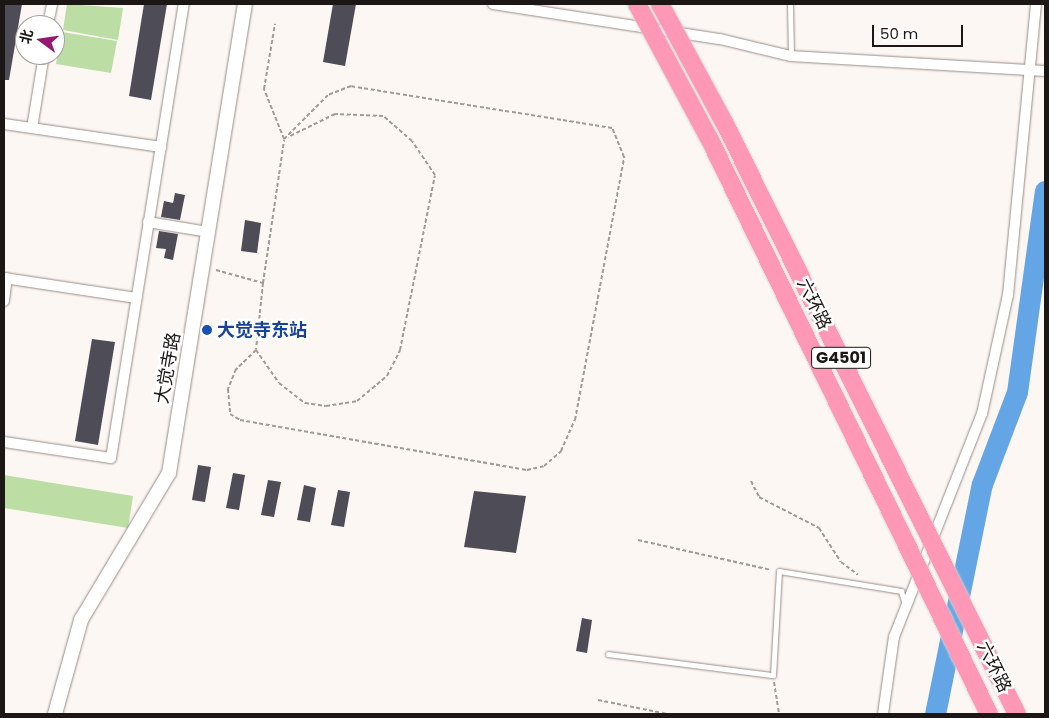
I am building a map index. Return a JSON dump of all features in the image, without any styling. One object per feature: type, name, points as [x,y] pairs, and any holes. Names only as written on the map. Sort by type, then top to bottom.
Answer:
[{"type":"highway","name":"六环路","points":[[637,4],[710,138],[989,714]]},
{"type":"highway","name":"六环路","points":[[660,4],[725,124],[1017,714]]},
{"type":"main road","name":"大觉寺路","points":[[55,714],[81,620],[169,473],[204,268],[245,4]]},
{"type":"street","points":[[4,442],[111,458],[184,4]]},
{"type":"street","points":[[493,4],[720,39],[791,56],[1045,71]]},
{"type":"street","points":[[883,714],[894,637],[982,414],[1008,295],[1036,4]]},
{"type":"street","points":[[32,128],[42,65]]},
{"type":"street","points":[[4,124],[160,147]]},
{"type":"street","points":[[148,222],[209,232]]},
{"type":"street","points":[[4,301],[6,278],[136,298]]},
{"type":"lane","points":[[790,4],[791,56]]},
{"type":"lane","points":[[608,654],[773,675],[778,571],[901,591],[906,608]]},
{"type":"path","points":[[275,24],[264,90],[284,139],[262,283],[256,350],[279,383],[305,403],[326,406],[357,401],[387,376],[400,350],[435,175],[427,159],[399,127],[368,112],[335,114],[284,139]]},
{"type":"path","points":[[256,350],[236,369],[228,389],[230,414],[240,420],[527,470],[544,466],[561,451],[575,420],[624,157],[612,128],[351,86],[328,95],[284,139]]},
{"type":"path","points":[[204,268],[262,283]]},
{"type":"path","points":[[751,481],[759,497],[819,528],[841,562],[871,586]]},
{"type":"path","points":[[638,540],[778,571]]},
{"type":"path","points":[[773,675],[779,714]]},
{"type":"path","points":[[598,700],[668,714]]},
{"type":"green space","points":[[67,4],[123,8],[118,40],[65,30]]},
{"type":"green space","points":[[65,32],[117,41],[111,73],[62,65],[65,65]]},
{"type":"green space","points":[[4,475],[133,496],[128,528],[4,508]]},
{"type":"building","points":[[4,4],[22,4],[20,15],[15,15],[15,45],[9,80],[4,80]]},
{"type":"building","points":[[144,4],[167,4],[151,100],[129,96]]},
{"type":"building","points":[[333,4],[356,4],[345,66],[323,62]]},
{"type":"building","points":[[175,193],[185,195],[180,220],[161,217],[164,201],[173,203]]},
{"type":"building","points":[[245,220],[261,223],[257,253],[241,251]]},
{"type":"building","points":[[159,231],[178,234],[173,260],[164,258],[166,249],[156,248]]},
{"type":"building","points":[[92,339],[115,342],[98,445],[75,441]]},
{"type":"building","points":[[198,465],[211,467],[205,502],[192,500]]},
{"type":"building","points":[[233,473],[245,475],[239,510],[226,508]]},
{"type":"building","points":[[268,480],[281,482],[274,517],[261,515]]},
{"type":"building","points":[[304,485],[316,488],[310,522],[297,520]]},
{"type":"building","points":[[338,490],[350,492],[344,527],[331,525]]},
{"type":"building","points":[[474,491],[526,496],[516,553],[464,547]]},
{"type":"building","points":[[582,618],[592,620],[587,653],[576,651]]},
{"type":"waterway","points":[[935,714],[982,484],[1017,392],[1045,191]]},
{"type":"place","name":"大觉寺东站","points":[[207,330]]}]
